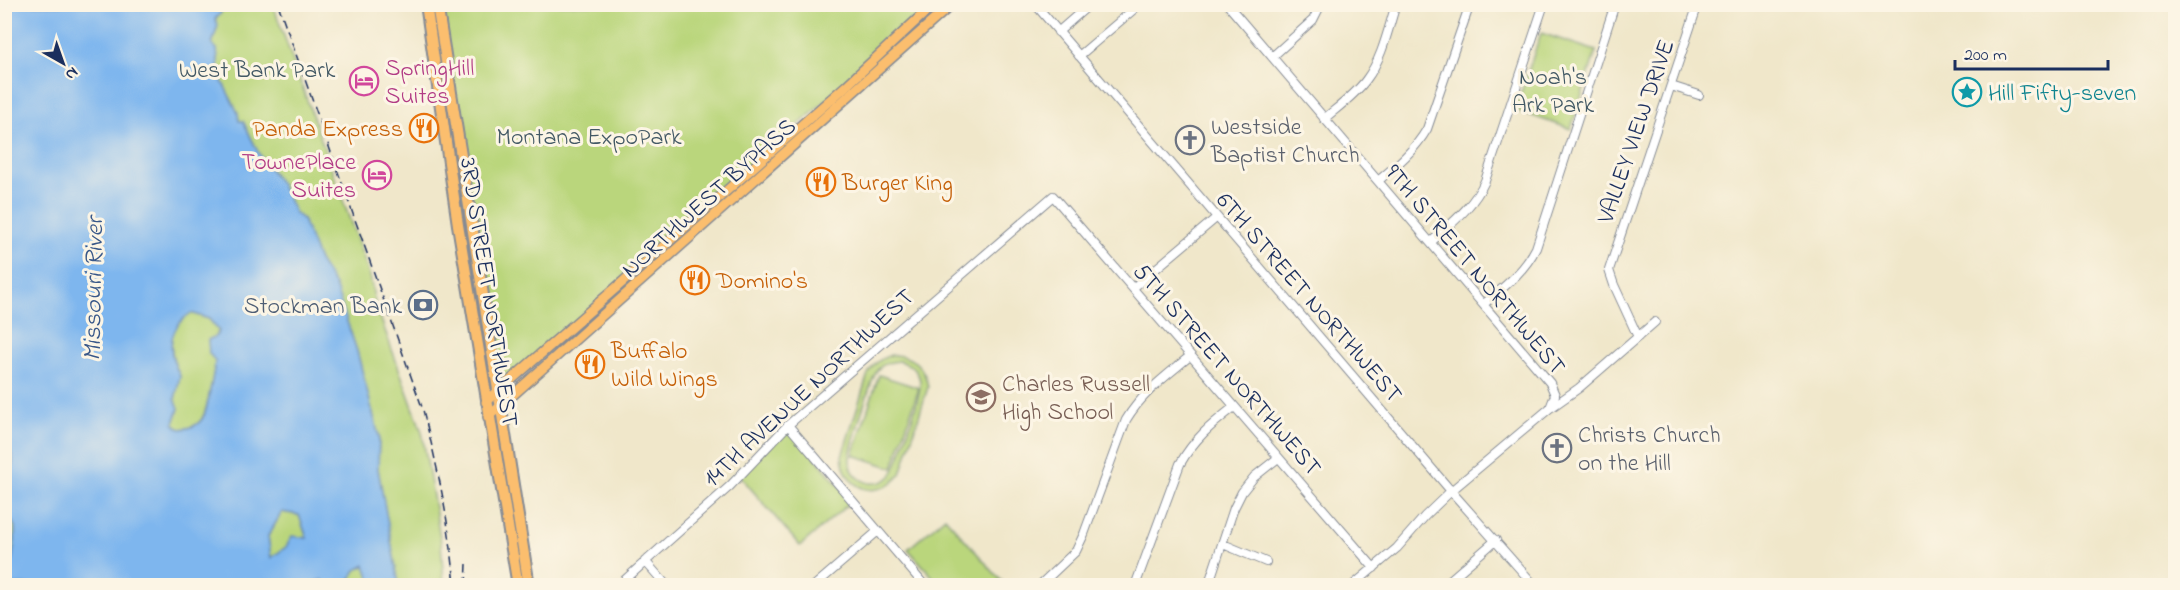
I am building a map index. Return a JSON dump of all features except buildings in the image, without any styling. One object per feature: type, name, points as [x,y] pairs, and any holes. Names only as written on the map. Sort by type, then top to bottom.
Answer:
[{"type":"highway","name":"3RD STREET NORTHWEST","points":[[426,4],[486,402],[518,585]]},
{"type":"highway","name":"3RD STREET NORTHWEST","points":[[437,4],[529,585]]},
{"type":"main road","name":"NORTHWEST BYPASS","points":[[486,402],[846,86],[934,4]]},
{"type":"main road","name":"NORTHWEST BYPASS","points":[[489,417],[952,4]]},
{"type":"street","name":"6TH STREET NORTHWEST","points":[[1035,4],[1216,218],[1534,585]]},
{"type":"street","points":[[1058,32],[1090,4]]},
{"type":"street","points":[[1079,56],[1133,10],[1128,4]]},
{"type":"street","name":"9TH STREET NORTHWEST","points":[[1227,4],[1550,383],[1555,395],[1550,408]]},
{"type":"street","points":[[1272,57],[1313,20],[1321,4]]},
{"type":"street","points":[[1324,119],[1366,80],[1377,62],[1396,4]]},
{"type":"street","points":[[1378,181],[1406,157],[1427,129],[1470,4]]},
{"type":"street","points":[[1431,242],[1469,209],[1479,196],[1544,4]]},
{"type":"street","points":[[1484,304],[1519,274],[1536,248],[1615,4]]},
{"type":"street","name":"VALLEY VIEW DRIVE","points":[[1638,337],[1609,270],[1698,4]]},
{"type":"street","points":[[1671,86],[1699,95]]},
{"type":"street","name":"5TH STREET NORTHWEST","points":[[1053,196],[1374,568]]},
{"type":"street","name":"14TH AVENUE NORTHWEST","points":[[618,585],[730,486],[788,425],[1053,196]]},
{"type":"street","points":[[1133,288],[1216,218]]},
{"type":"street","points":[[1352,585],[1397,549],[1425,516],[1451,491],[1550,408],[1579,388],[1655,321]]},
{"type":"street","points":[[1045,584],[1076,551],[1126,420],[1149,390],[1190,356]]},
{"type":"street","points":[[1135,585],[1180,464],[1190,447],[1204,432],[1234,407]]},
{"type":"street","points":[[788,425],[925,585]]},
{"type":"street","points":[[1208,585],[1234,508],[1242,492],[1254,477],[1278,458]]},
{"type":"street","points":[[814,585],[878,531]]},
{"type":"street","points":[[1443,585],[1496,540]]},
{"type":"street","points":[[1223,544],[1266,562]]},
{"type":"street","points":[[645,561],[667,585]]},
{"type":"green space","name":"West Bank Park","points":[[220,5],[273,5],[370,276],[375,303],[422,432],[441,543],[444,585],[399,585],[378,469],[379,437],[357,351],[335,286],[319,261],[303,220],[295,213],[280,183],[259,154],[243,121],[239,121],[238,113],[219,75],[217,49],[212,45],[218,25],[215,19],[221,13]]},
{"type":"green space","name":"Montana ExpoPark","points":[[437,5],[934,5],[499,390]]},
{"type":"green space","name":"Noah's Ark Park","points":[[1541,33],[1596,51],[1571,129],[1515,110]]},
{"type":"green space","points":[[190,313],[209,319],[219,331],[209,340],[209,353],[216,361],[205,412],[200,422],[189,428],[180,429],[174,423],[179,409],[175,399],[180,376],[171,341],[181,319]]},
{"type":"green space","points":[[891,355],[905,357],[916,363],[924,373],[928,387],[901,474],[883,488],[864,489],[849,478],[842,456],[868,374],[875,364]],"holes":[[[899,361],[913,368],[918,374],[920,389],[903,447],[890,477],[880,482],[869,483],[861,480],[850,464],[857,429],[878,369],[890,362]]]},
{"type":"green space","points":[[879,375],[919,388],[893,468],[853,455]]},
{"type":"green space","points":[[788,425],[852,501],[800,546],[740,476]]},
{"type":"green space","points":[[4,427],[13,460],[8,513],[15,527],[8,586],[4,585]]},
{"type":"green space","points":[[282,512],[299,515],[307,539],[286,547],[271,558],[268,536]]},
{"type":"green space","points":[[945,517],[1005,585],[940,585],[908,549]]},
{"type":"green space","points":[[365,565],[372,585],[347,586],[356,570]]},
{"type":"water","name":"Missouri River","points":[[4,5],[220,5],[221,13],[215,19],[218,25],[212,44],[217,49],[219,75],[238,113],[239,121],[243,121],[259,154],[280,183],[295,213],[303,220],[319,261],[335,286],[357,351],[379,437],[378,469],[399,585],[372,585],[365,565],[356,570],[347,585],[323,585],[323,580],[301,586],[8,585],[15,527],[8,513],[13,460],[4,427]],"holes":[[[191,313],[209,319],[219,331],[216,336],[208,340],[209,353],[215,361],[206,412],[200,422],[189,428],[180,429],[174,423],[179,408],[175,399],[180,376],[171,350],[177,326]],[[282,512],[299,515],[307,538],[292,536],[286,547],[271,558],[268,536]]]},
{"type":"railway","points":[[278,4],[423,410],[443,497],[455,586]]},
{"type":"railway","points":[[466,586],[467,564]]},
{"type":"place","name":"SpringHill Suites","points":[[364,81]]},
{"type":"place","name":"Hill Fifty-seven","points":[[1967,92]]},
{"type":"place","name":"Panda Express","points":[[424,128]]},
{"type":"place","name":"Westside Baptist Church","points":[[1190,140]]},
{"type":"place","name":"TownePlace Suites","points":[[377,175]]},
{"type":"place","name":"Burger King","points":[[821,182]]},
{"type":"place","name":"Domino's","points":[[695,280]]},
{"type":"place","name":"Stockman Bank","points":[[423,305]]},
{"type":"place","name":"Buffalo Wild Wings","points":[[590,364]]},
{"type":"place","name":"Charles Russell High School","points":[[981,397]]},
{"type":"place","name":"Christs Church on the Hill","points":[[1557,448]]}]
